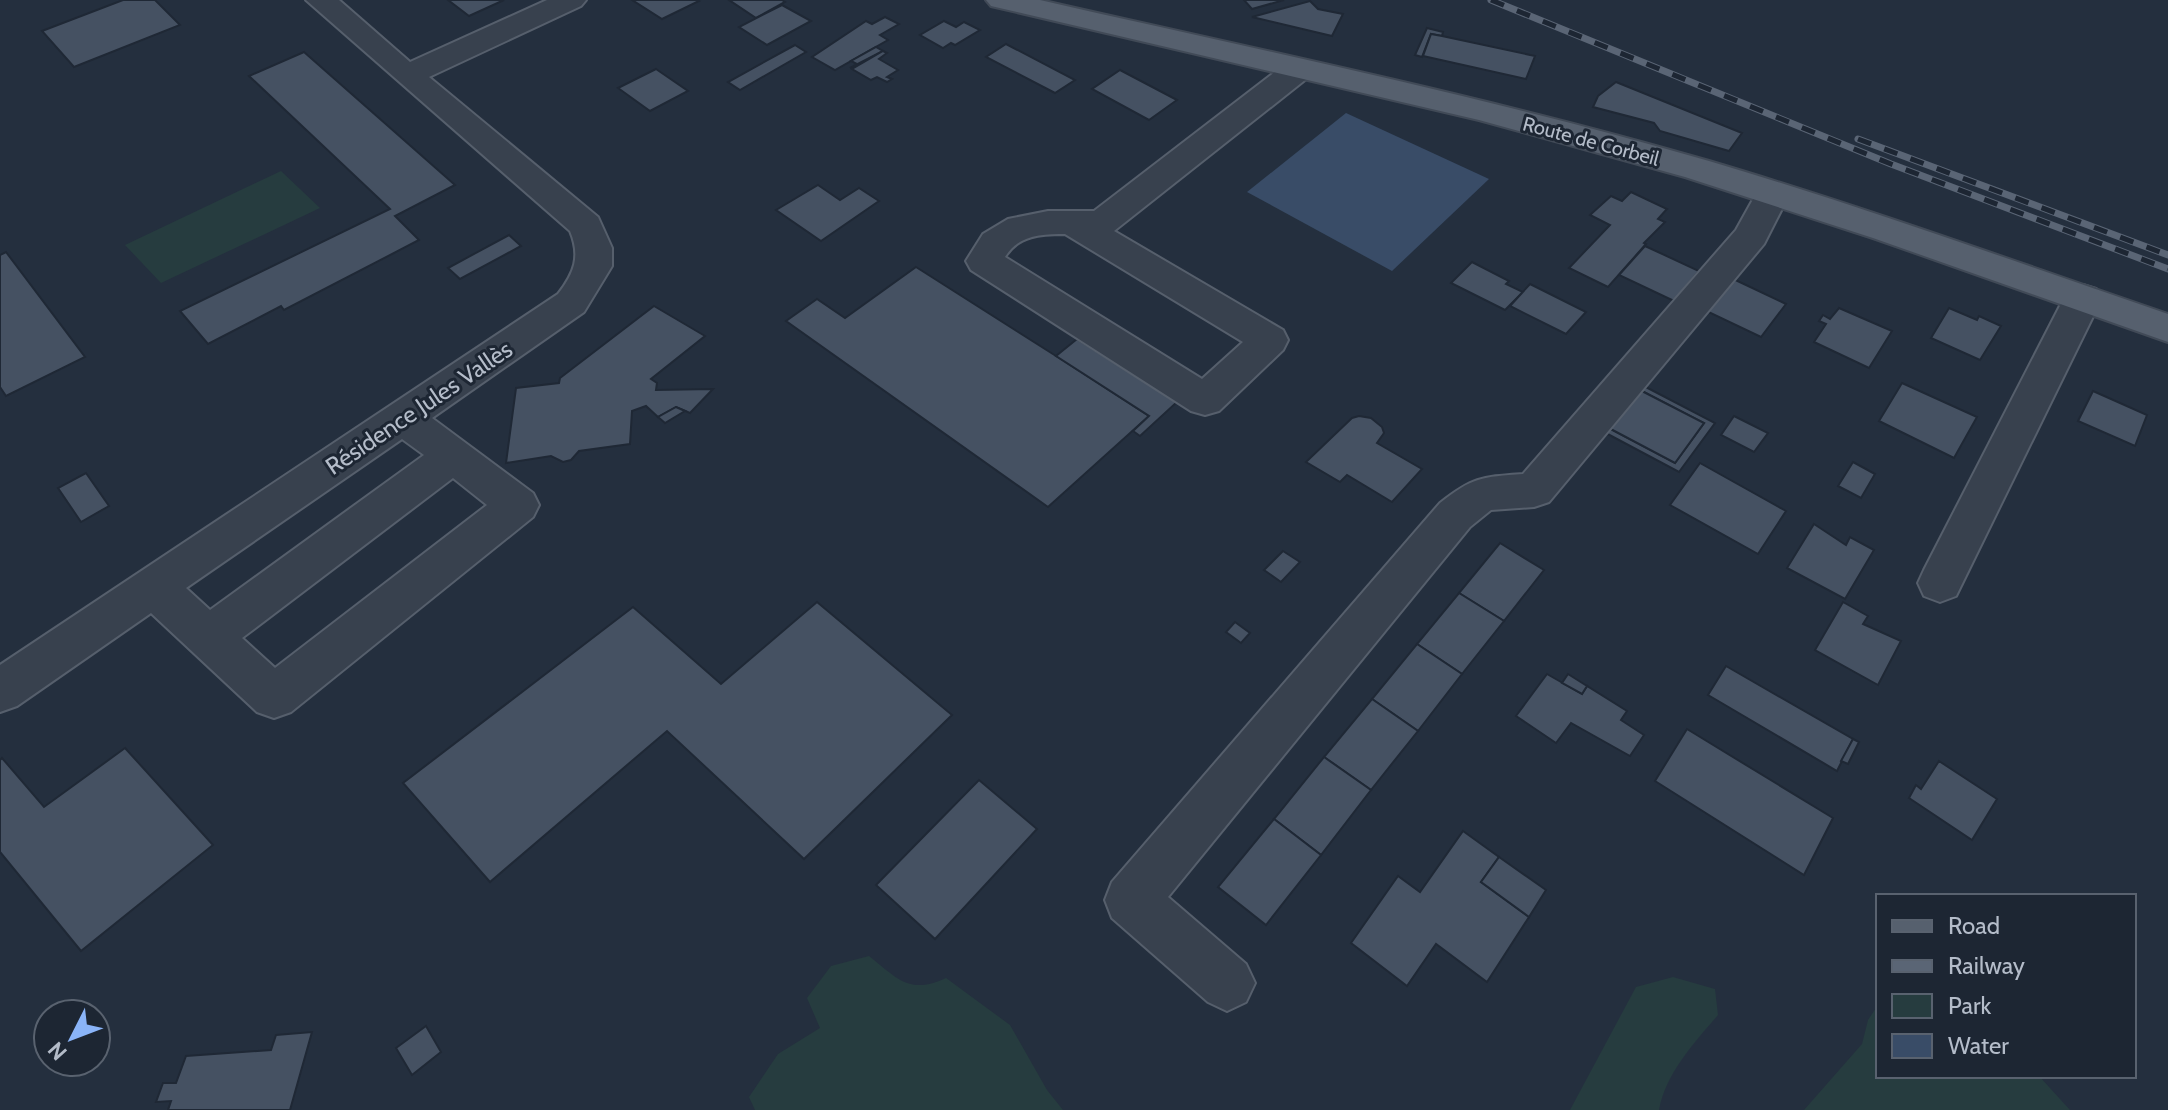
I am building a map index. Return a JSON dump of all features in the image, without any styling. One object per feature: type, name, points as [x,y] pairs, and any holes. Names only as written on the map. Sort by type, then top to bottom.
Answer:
[{"type":"main road","name":"Route de Corbeil","points":[[1001,0],[1485,112],[1697,169],[2168,328]]},
{"type":"street","name":"Résidence Jules Vallès","points":[[0,691],[571,303],[590,279],[596,259],[595,244],[585,225],[321,0]]},
{"type":"street","points":[[407,75],[571,0]]},
{"type":"street","points":[[1072,222],[1269,340],[1205,400],[984,261],[998,239],[1036,222],[1072,222],[1102,223],[1299,69]]},
{"type":"street","points":[[1227,983],[1131,900],[1455,515],[1481,494],[1534,490],[1751,236],[1773,193]]},
{"type":"street","points":[[1940,583],[2083,298]]},
{"type":"street","points":[[154,587],[274,697],[518,505],[404,418]]},
{"type":"street","points":[[209,637],[453,456]]},
{"type":"green space","points":[[281,171],[320,208],[161,283],[125,245]]},
{"type":"green space","points":[[869,956],[896,978],[913,985],[946,978],[1010,1025],[1047,1090],[1063,1110],[755,1110],[749,1097],[778,1054],[820,1028],[807,998],[831,966]]},
{"type":"green space","points":[[1673,977],[1715,989],[1718,1015],[1674,1071],[1659,1110],[1570,1110],[1636,987]]},
{"type":"green space","points":[[1876,1008],[1876,1078],[2041,1078],[2070,1110],[1804,1110],[1862,1044],[1868,1020]]},
{"type":"water","points":[[1346,113],[1489,179],[1392,271],[1247,192]]},
{"type":"building","points":[[123,0],[155,0],[180,25],[74,67],[42,31]]},
{"type":"building","points":[[448,0],[504,0],[469,16]]},
{"type":"building","points":[[632,0],[697,0],[699,1],[662,19]]},
{"type":"building","points":[[729,0],[782,0],[785,2],[756,18]]},
{"type":"building","points":[[1244,0],[1284,0],[1252,9]]},
{"type":"building","points":[[1310,1],[1318,9],[1343,14],[1332,36],[1252,17]]},
{"type":"building","points":[[782,5],[811,21],[767,45],[739,27]]},
{"type":"building","points":[[885,17],[899,24],[880,35],[888,40],[835,70],[812,57],[866,21],[872,24]]},
{"type":"building","points":[[944,21],[956,27],[964,22],[980,30],[955,45],[951,43],[943,48],[920,35]]},
{"type":"building","points":[[1427,28],[1443,32],[1442,36],[1431,34],[1422,57],[1415,55]]},
{"type":"building","points":[[1431,34],[1535,56],[1526,79],[1423,56]]},
{"type":"building","points":[[1006,44],[1075,80],[1055,93],[986,57]]},
{"type":"building","points":[[795,45],[806,52],[740,90],[728,82]]},
{"type":"building","points":[[876,47],[883,51],[850,68],[857,64],[851,61]]},
{"type":"building","points":[[883,51],[887,53],[879,59],[898,70],[887,77],[892,79],[887,82],[877,77],[871,80],[852,69]]},
{"type":"building","points":[[304,52],[455,185],[395,216],[419,240],[284,310],[281,306],[208,344],[180,311],[390,209],[249,76]]},
{"type":"building","points":[[656,69],[688,91],[650,111],[618,88]]},
{"type":"building","points":[[1120,70],[1177,100],[1149,120],[1092,89]]},
{"type":"building","points":[[1616,82],[1742,133],[1729,151],[1660,131],[1654,123],[1593,107],[1598,96]]},
{"type":"building","points":[[818,185],[840,200],[859,188],[879,201],[821,241],[776,210]]},
{"type":"building","points":[[1631,192],[1667,209],[1658,219],[1665,222],[1608,287],[1569,268],[1610,225],[1590,215],[1611,196],[1622,201]]},
{"type":"building","points":[[509,235],[521,246],[460,279],[448,268]]},
{"type":"building","points":[[1645,246],[1699,271],[1674,301],[1619,275]]},
{"type":"building","points":[[6,252],[85,357],[6,396],[0,387],[0,255]]},
{"type":"building","points":[[1472,262],[1523,292],[1505,310],[1451,283]]},
{"type":"building","points":[[916,267],[1149,416],[1048,507],[786,321],[817,299],[845,318]]},
{"type":"building","points":[[1727,276],[1786,304],[1761,337],[1700,308]]},
{"type":"building","points":[[1530,284],[1586,312],[1566,334],[1510,306]]},
{"type":"building","points":[[654,306],[705,336],[651,379],[657,383],[656,390],[713,389],[690,413],[676,407],[658,417],[646,406],[632,411],[630,444],[579,451],[571,460],[563,462],[551,456],[506,463],[516,388],[559,383],[560,378]]},
{"type":"building","points":[[1839,308],[1892,331],[1869,368],[1814,342],[1826,324],[1819,321],[1823,315],[1830,319]]},
{"type":"building","points":[[1949,308],[2001,326],[1980,360],[1931,338]]},
{"type":"building","points":[[1077,339],[1177,402],[1140,436],[1133,431],[1149,416],[1056,356]]},
{"type":"building","points":[[1902,383],[1977,417],[1954,458],[1879,421]]},
{"type":"building","points":[[1640,384],[1715,423],[1679,472],[1602,431],[1605,426],[1675,463],[1704,423],[1636,388]]},
{"type":"building","points":[[1636,388],[1704,423],[1675,463],[1605,426]]},
{"type":"building","points":[[2093,391],[2147,415],[2135,446],[2078,421]]},
{"type":"building","points":[[676,407],[685,411],[665,423],[658,417]]},
{"type":"building","points":[[1734,416],[1768,433],[1754,452],[1721,435]]},
{"type":"building","points":[[1352,418],[1371,418],[1382,427],[1384,433],[1377,443],[1422,469],[1392,502],[1347,475],[1340,482],[1306,462]]},
{"type":"building","points":[[1853,462],[1875,474],[1861,498],[1838,486]]},
{"type":"building","points":[[1700,463],[1786,511],[1758,554],[1670,505]]},
{"type":"building","points":[[86,473],[109,506],[81,522],[58,488]]},
{"type":"building","points":[[1814,524],[1846,545],[1850,537],[1874,550],[1845,599],[1787,568]]},
{"type":"building","points":[[1500,543],[1544,570],[1504,621],[1459,593]]},
{"type":"building","points":[[1283,551],[1300,562],[1281,582],[1264,570]]},
{"type":"building","points":[[1459,593],[1504,621],[1462,674],[1417,644]]},
{"type":"building","points":[[817,602],[952,715],[804,859],[667,731],[490,882],[403,783],[633,607],[721,684]]},
{"type":"building","points":[[1843,602],[1868,616],[1863,624],[1901,641],[1878,685],[1815,650]]},
{"type":"building","points":[[1235,622],[1250,633],[1241,643],[1226,632]]},
{"type":"building","points":[[1417,644],[1462,674],[1418,731],[1372,699]]},
{"type":"building","points":[[1726,666],[1853,739],[1837,771],[1708,695]]},
{"type":"building","points":[[1547,674],[1582,694],[1587,686],[1627,711],[1621,720],[1644,735],[1630,756],[1571,723],[1556,743],[1516,716]]},
{"type":"building","points":[[1568,674],[1587,686],[1582,694],[1562,683]]},
{"type":"building","points":[[1372,699],[1418,731],[1371,790],[1324,757]]},
{"type":"building","points":[[1687,729],[1833,818],[1804,875],[1655,781]]},
{"type":"building","points":[[1853,739],[1859,742],[1848,764],[1841,761]]},
{"type":"building","points":[[125,748],[213,845],[81,951],[0,852],[0,760],[2,758],[44,807]]},
{"type":"building","points":[[1324,757],[1371,790],[1321,855],[1274,819]]},
{"type":"building","points":[[1939,761],[1997,799],[1972,840],[1909,798],[1916,785],[1921,789]]},
{"type":"building","points":[[979,780],[1037,829],[935,939],[876,885]]},
{"type":"building","points":[[1274,819],[1321,855],[1266,925],[1218,887]]},
{"type":"building","points":[[1463,831],[1499,857],[1481,882],[1529,917],[1487,982],[1436,944],[1407,986],[1351,943],[1398,876],[1420,892]]},
{"type":"building","points":[[1499,857],[1546,890],[1529,917],[1481,882]]},
{"type":"building","points":[[426,1026],[441,1052],[412,1075],[396,1048]]},
{"type":"building","points":[[312,1032],[290,1110],[168,1110],[171,1101],[156,1102],[163,1083],[176,1083],[186,1056],[271,1050],[276,1035]]},
{"type":"railway","points":[[1491,0],[1891,164],[2168,269]]},
{"type":"railway","points":[[1858,139],[2168,255]]}]
